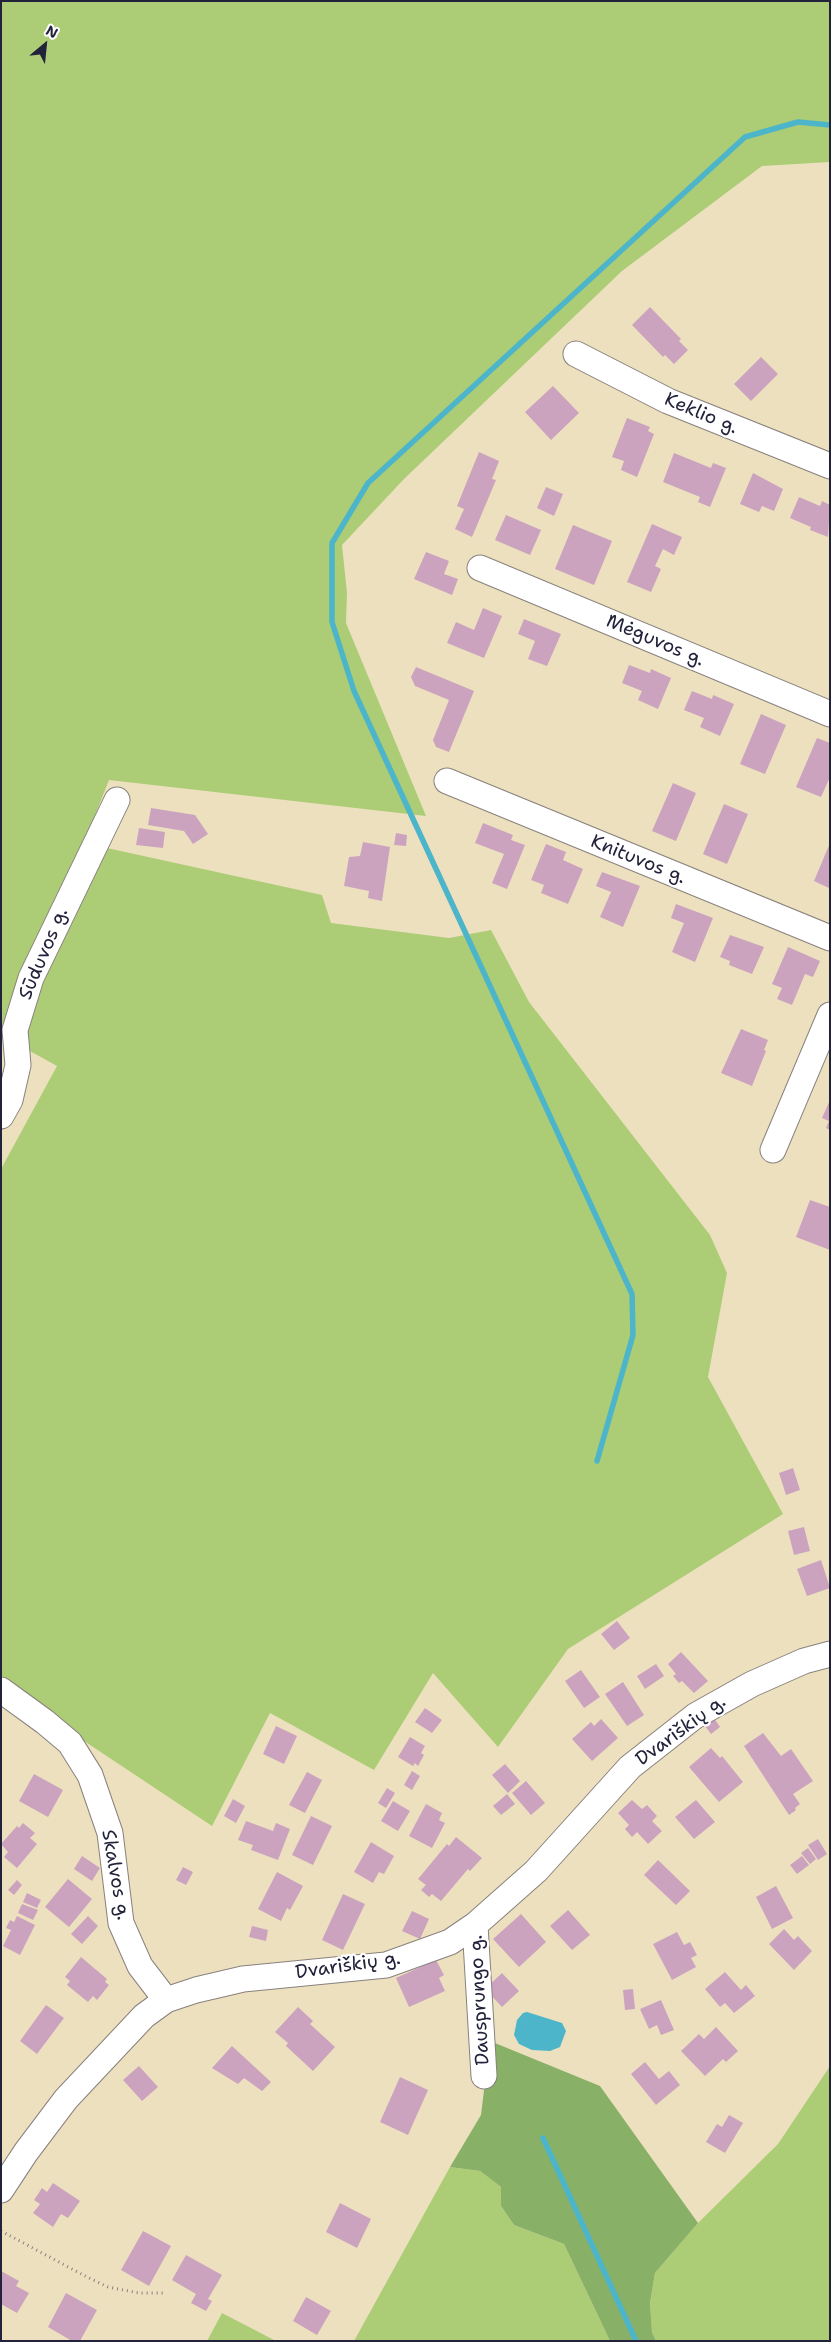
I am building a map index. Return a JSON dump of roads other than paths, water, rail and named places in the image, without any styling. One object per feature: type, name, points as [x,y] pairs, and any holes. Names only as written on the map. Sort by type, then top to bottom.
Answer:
[{"type":"street","name":"Keklio g.","points":[[576,354],[668,401],[830,466]]},
{"type":"street","name":"Mėguvos g.","points":[[480,568],[830,714]]},
{"type":"street","name":"Knituvos g.","points":[[447,781],[830,938]]},
{"type":"street","name":"Sūduvos g.","points":[[1,1116],[10,1100],[18,1065],[14,1030],[31,978],[49,937],[117,800]]},
{"type":"street","points":[[774,1150],[830,1015]]},
{"type":"street","name":"Dvariškių g.","points":[[1,2190],[26,2152],[66,2099],[144,2016],[166,2000],[196,1990],[243,1979],[386,1965],[450,1942],[475,1925],[536,1871],[630,1768],[695,1716],[752,1684],[804,1661],[830,1654]]},
{"type":"street","name":"Skalvos g.","points":[[1,1690],[70,1743],[90,1775],[110,1833],[121,1923],[140,1966],[166,2000]]},
{"type":"street","name":"Dausprungo g.","points":[[475,1925],[484,2076]]},
{"type":"water","points":[[527,2012],[562,2023],[566,2031],[560,2047],[550,2051],[532,2050],[519,2044],[514,2035],[517,2020],[523,2013]]},
{"type":"waterway","points":[[597,1461],[633,1335],[632,1294],[354,691],[332,622],[332,543],[368,483],[745,137],[798,122],[830,125]]},
{"type":"waterway","points":[[543,2138],[636,2341]]}]
